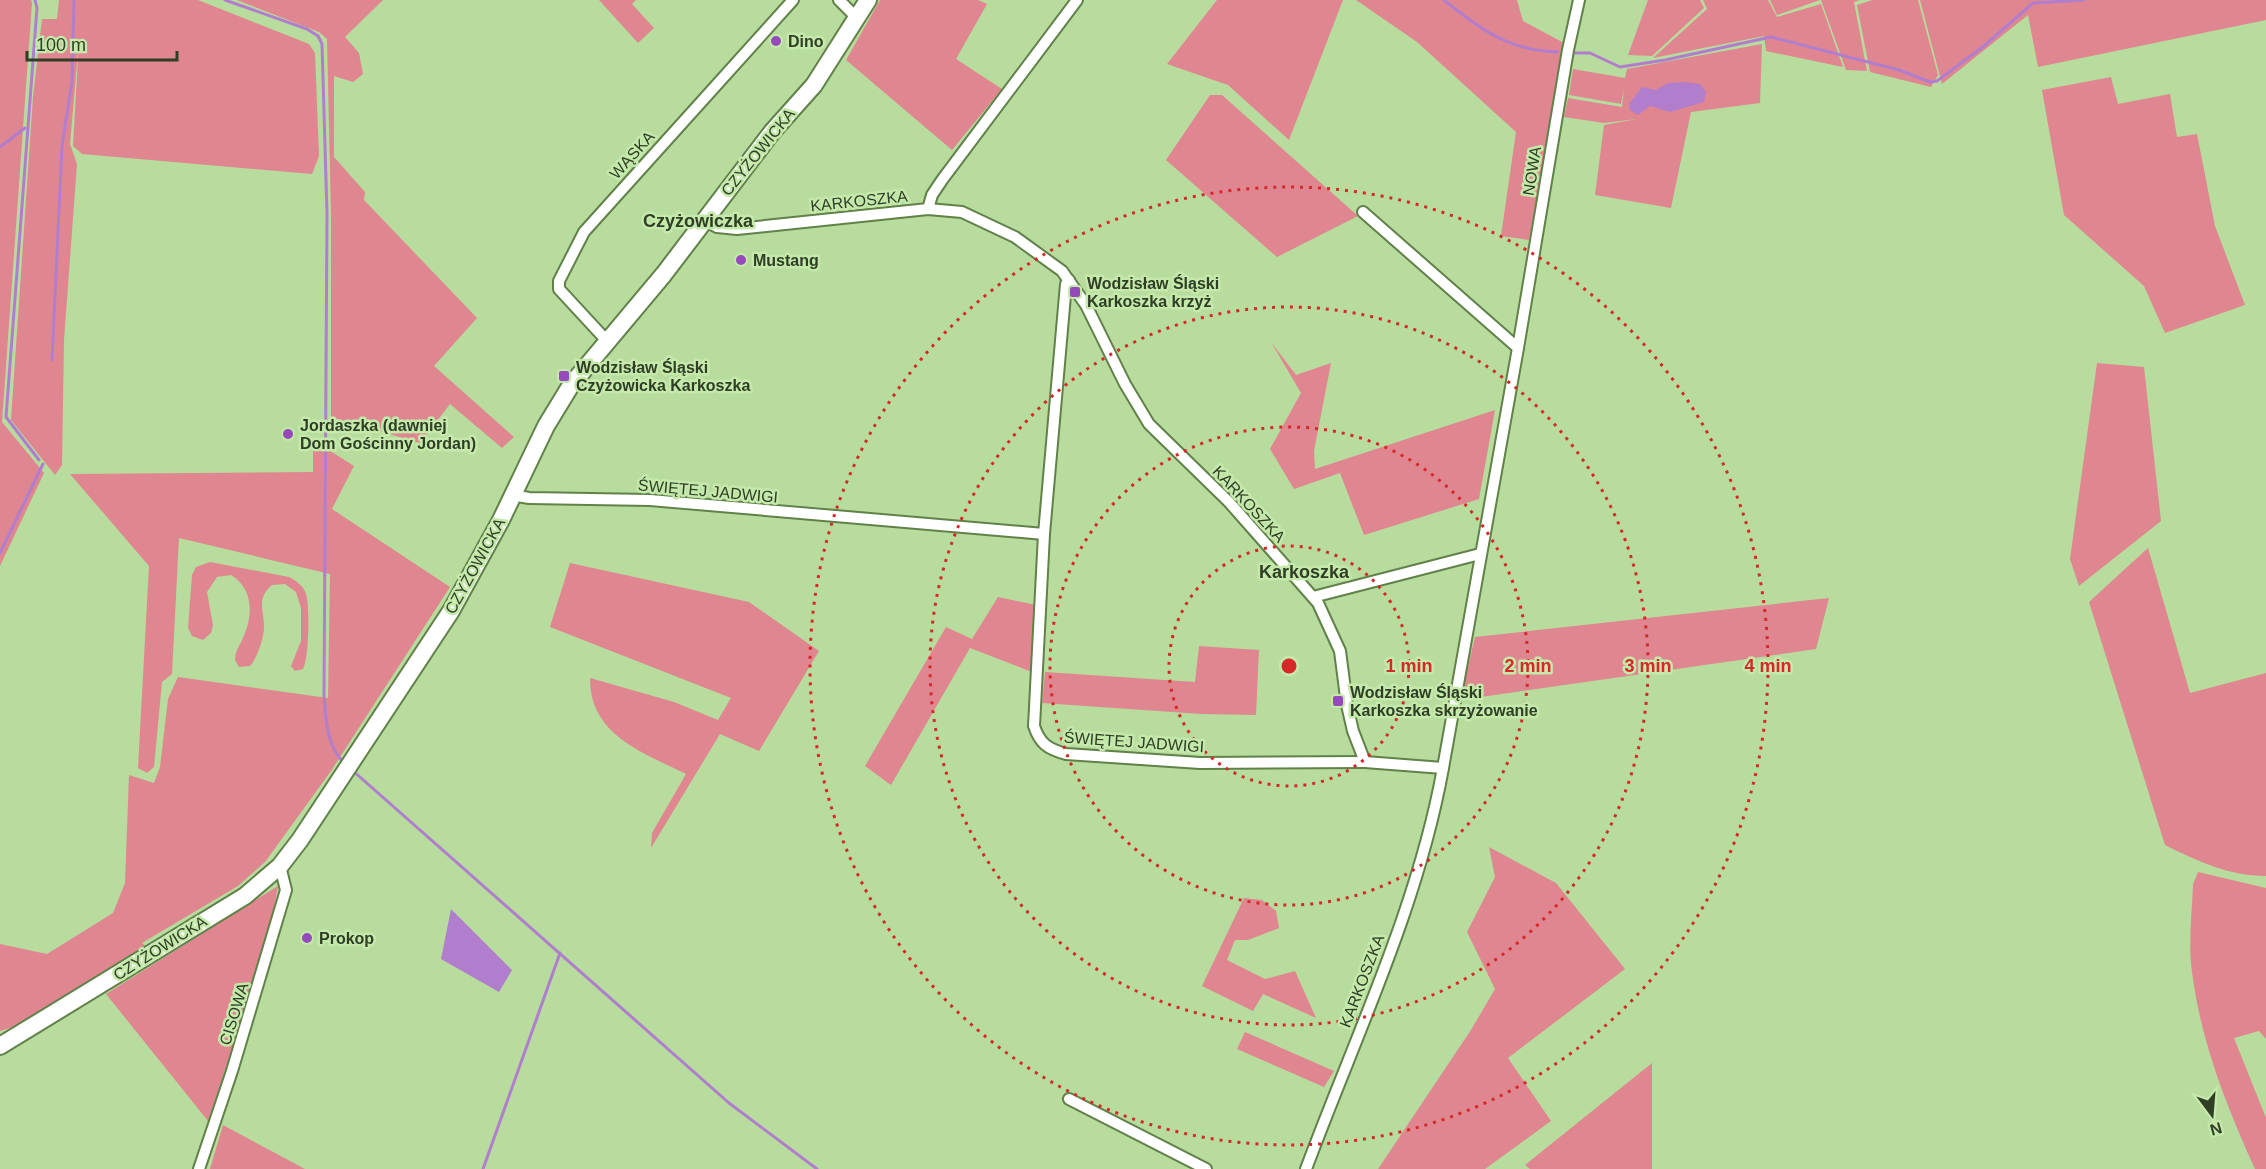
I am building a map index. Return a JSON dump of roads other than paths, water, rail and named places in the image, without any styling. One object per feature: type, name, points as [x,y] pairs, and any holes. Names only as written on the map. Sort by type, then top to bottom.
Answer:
[{"type":"street","name":"WĄSKA","points":[[607,341],[559,289],[559,281],[580,239],[721,78],[793,0]]},
{"type":"street","points":[[840,0],[857,18]]},
{"type":"street","name":"CZYŻOWICKA","points":[[0,1046],[245,896],[280,866],[344,776],[451,611],[546,426],[571,385],[664,274],[772,132],[814,85],[868,0]]},
{"type":"street","points":[[928,209],[932,195],[942,180],[1077,0]]},
{"type":"street","name":"NOWA","points":[[1443,768],[1518,348],[1568,50],[1579,0]]},
{"type":"street","name":"KARKOSZKA","points":[[704,220],[717,226],[737,229],[928,209],[962,212],[990,223],[1038,253],[1070,280],[1086,305],[1125,384],[1149,424],[1229,502],[1313,597],[1340,651],[1351,723],[1365,762]]},
{"type":"street","points":[[1363,212],[1518,348]]},
{"type":"street","name":"ŚWIĘTEJ JADWIGI","points":[[1070,280],[1066,284],[1044,534],[1034,726],[1039,741],[1050,749],[1066,754],[1200,763],[1365,762]]},
{"type":"street","name":"ŚWIĘTEJ JADWIGI","points":[[512,495],[529,498],[650,500],[1044,534]]},
{"type":"street","points":[[1313,597],[1480,554]]},
{"type":"street","points":[[1365,762],[1443,768]]},
{"type":"street","name":"KARKOSZKA","points":[[1306,1169],[1418,874],[1434,816],[1443,768]]},
{"type":"street","name":"CISOWA","points":[[199,1169],[232,1071],[286,890],[280,866]]},
{"type":"street","points":[[1069,1099],[1206,1169]]},
{"type":"waterway","points":[[35,0],[37,8],[6,417],[39,460]]},
{"type":"waterway","points":[[52,360],[62,146],[72,81],[74,0]]},
{"type":"waterway","points":[[225,0],[307,29],[318,36],[322,44],[327,214],[324,695],[330,740],[344,763]]},
{"type":"waterway","points":[[1444,0],[1483,29],[1510,43],[1525,48],[1558,52]]},
{"type":"waterway","points":[[1574,53],[1590,53],[1620,67],[1665,60],[1771,37],[1899,70],[1930,82],[1937,81],[1984,46],[2033,3],[2084,0]]},
{"type":"waterway","points":[[0,147],[25,128]]},
{"type":"waterway","points":[[0,553],[43,464]]},
{"type":"waterway","points":[[352,770],[729,1103],[817,1169]]},
{"type":"waterway","points":[[483,1169],[560,953]]},
{"type":"place","name":"Dino","points":[[776,41]]},
{"type":"place","name":"Mustang","points":[[741,260]]},
{"type":"place","name":"Wodzisław Śląski Karkoszka krzyż","points":[[1075,292]]},
{"type":"place","name":"Wodzisław Śląski Czyżowicka Karkoszka","points":[[564,376]]},
{"type":"place","name":"Jordaszka (dawniej Dom Gościnny Jordan)","points":[[288,434]]},
{"type":"place","name":"Wodzisław Śląski Karkoszka skrzyżowanie","points":[[1338,701]]},
{"type":"place","name":"Prokop","points":[[307,938]]},
{"type":"district","name":"Czyżowiczka","points":[[698,221]]},
{"type":"district","name":"Karkoszka","points":[[1304,572]]}]
